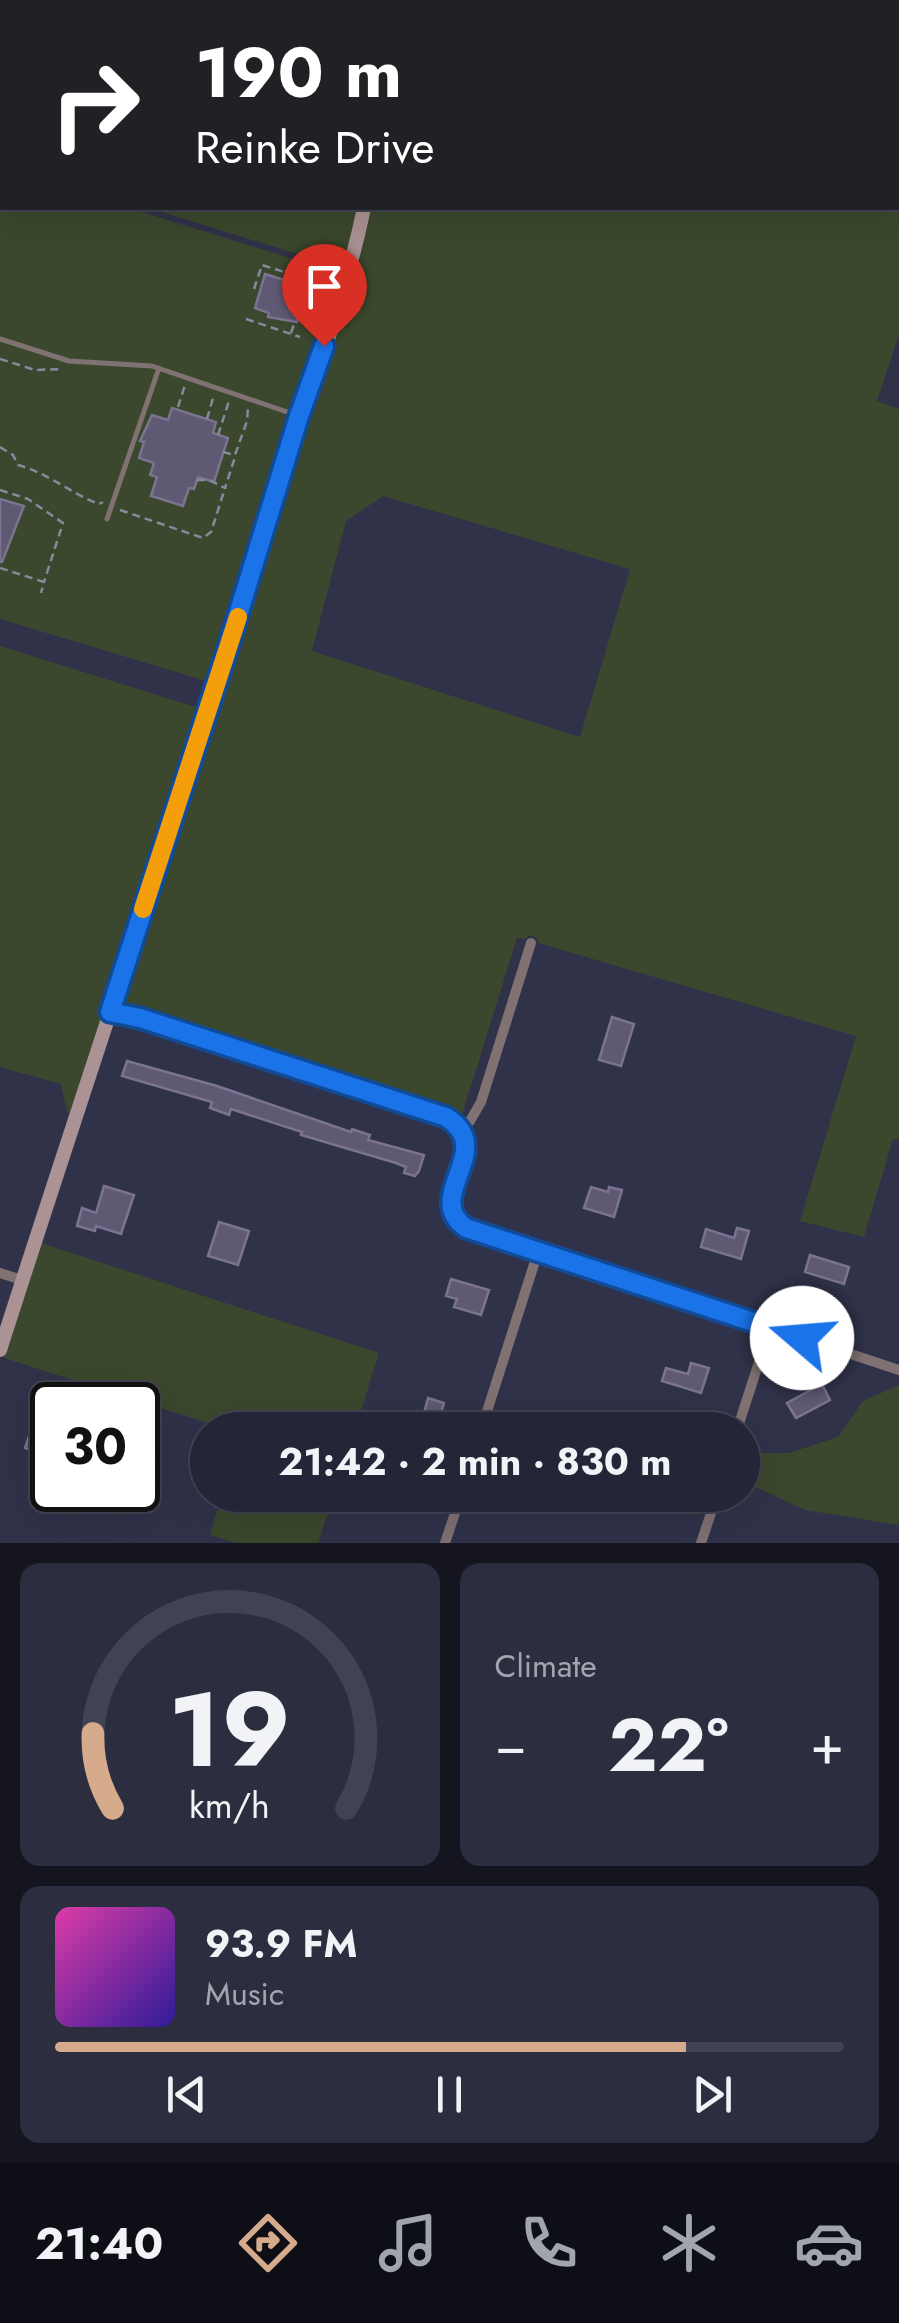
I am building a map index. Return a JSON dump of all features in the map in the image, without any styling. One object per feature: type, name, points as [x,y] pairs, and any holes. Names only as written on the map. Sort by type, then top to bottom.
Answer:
[{"type":"street","points":[[0,1350],[226,654],[299,416],[350,276],[364,210]]},
{"type":"street","points":[[461,1128],[481,1102],[531,943]]},
{"type":"street","points":[[110,1012],[140,1018],[446,1117],[461,1128],[466,1150],[450,1201],[456,1220],[466,1228],[899,1370]]},
{"type":"street","points":[[487,1412],[538,1252]]},
{"type":"street","points":[[0,1273],[22,1280]]},
{"type":"street","points":[[743,1412],[770,1328]]},
{"type":"street","points":[[446,1543],[456,1512]]},
{"type":"street","points":[[701,1543],[711,1512]]},
{"type":"lane","points":[[0,339],[69,361],[159,368],[299,416]]},
{"type":"lane","points":[[107,519],[159,368]]},
{"type":"path","points":[[254,289],[262,265],[303,278]]},
{"type":"path","points":[[270,327],[274,317]]},
{"type":"path","points":[[246,319],[300,337]]},
{"type":"path","points":[[291,334],[295,321]]},
{"type":"path","points":[[178,407],[185,384],[194,390]]},
{"type":"path","points":[[208,394],[237,401]]},
{"type":"path","points":[[207,419],[214,394]]},
{"type":"path","points":[[218,435],[229,400]]},
{"type":"path","points":[[0,447],[13,454],[18,465],[38,471],[78,496],[98,504],[106,500],[119,504],[126,513],[203,538],[211,532],[247,421],[248,406],[243,403]]},
{"type":"path","points":[[223,452],[235,455]]},
{"type":"path","points":[[197,480],[209,480],[225,488]]},
{"type":"path","points":[[0,490],[28,499],[64,523],[41,593]]},
{"type":"path","points":[[0,568],[44,582]]},
{"type":"green space","points":[[0,210],[135,210],[335,272],[206,681],[0,619]]},
{"type":"green space","points":[[155,210],[358,210],[341,280],[336,266]]},
{"type":"green space","points":[[370,210],[899,210],[899,335],[877,401],[899,409],[899,1139],[893,1139],[864,1237],[800,1221],[856,1036],[538,943],[538,938],[528,935],[526,939],[517,938],[461,1118],[448,1110],[119,1007],[214,713],[219,714],[328,355],[356,277]],"holes":[[[383,496],[630,569],[580,737],[312,651],[346,521]]]},
{"type":"green space","points":[[0,646],[202,709],[70,1113],[61,1084],[0,1067]]},
{"type":"green space","points":[[41,1243],[379,1353],[361,1412],[190,1412],[190,1417],[160,1408],[160,1382],[79,1382],[4,1358]]},
{"type":"green space","points":[[899,1385],[899,1525],[805,1510],[760,1489],[760,1453],[789,1453],[838,1437],[863,1401]]},
{"type":"green space","points":[[216,1512],[328,1512],[318,1543],[235,1543],[210,1535]]},
{"type":"building","points":[[265,274],[307,287],[297,322],[268,317],[269,313],[255,308]]},
{"type":"building","points":[[172,408],[216,422],[213,433],[228,438],[214,482],[198,477],[183,506],[151,496],[157,477],[150,475],[154,463],[139,458],[144,442],[140,441],[152,415],[168,420]]},
{"type":"building","points":[[0,499],[24,506],[2,562],[0,562]]},
{"type":"building","points":[[612,1017],[634,1024],[621,1066],[599,1060]]},
{"type":"building","points":[[127,1061],[217,1086],[370,1135],[368,1140],[424,1155],[419,1171],[415,1176],[404,1173],[406,1167],[396,1163],[231,1109],[229,1115],[210,1108],[212,1102],[122,1076]]},
{"type":"building","points":[[104,1186],[134,1195],[121,1234],[96,1226],[95,1231],[77,1226],[82,1208],[96,1213]]},
{"type":"building","points":[[591,1187],[608,1192],[609,1187],[622,1190],[614,1217],[584,1208]]},
{"type":"building","points":[[219,1222],[249,1231],[238,1265],[208,1256]]},
{"type":"building","points":[[737,1228],[749,1231],[741,1259],[701,1247],[706,1229],[734,1238]]},
{"type":"building","points":[[810,1255],[849,1267],[844,1284],[805,1272]]},
{"type":"building","points":[[451,1279],[489,1290],[481,1315],[454,1307],[457,1299],[446,1296]]},
{"type":"building","points":[[691,1363],[709,1368],[701,1393],[662,1381],[666,1368],[688,1374]]},
{"type":"building","points":[[822,1384],[830,1400],[796,1418],[787,1403]]},
{"type":"building","points":[[428,1398],[444,1403],[441,1412],[424,1412]]},
{"type":"slow traffic","points":[[143,909],[238,617]]},
{"type":"route","points":[[324,346],[110,1012],[140,1018],[446,1117],[461,1128],[466,1142],[450,1201],[456,1220],[466,1228],[802,1338]]}]
